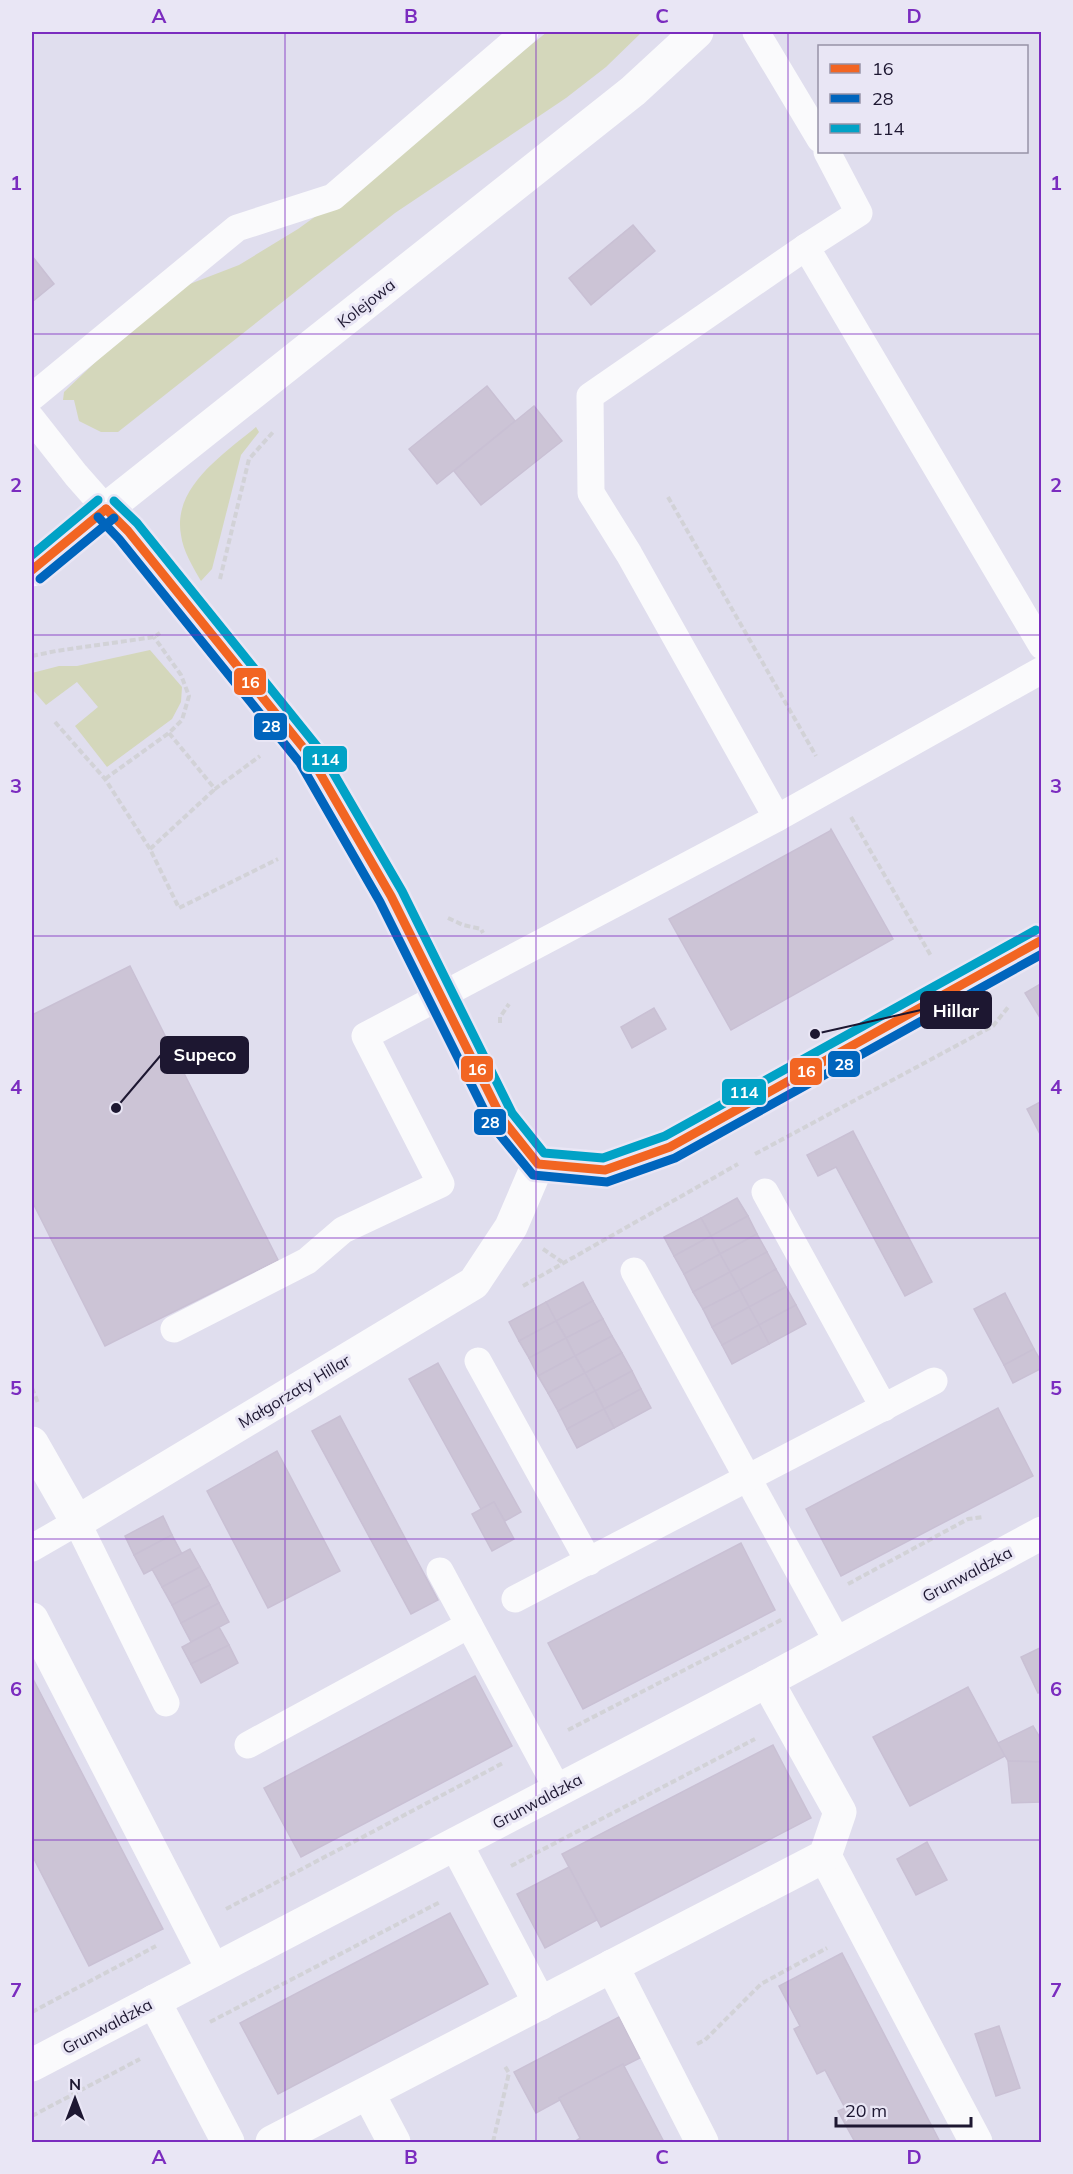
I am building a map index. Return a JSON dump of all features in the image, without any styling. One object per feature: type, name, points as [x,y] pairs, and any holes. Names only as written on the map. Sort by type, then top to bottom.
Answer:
[{"type":"street","name":"Kolejowa","points":[[32,570],[633,91],[697,32]]},
{"type":"street","points":[[106,509],[128,531],[310,756],[390,896],[502,1119],[538,1164],[605,1170],[670,1147],[1041,940]]},
{"type":"street","name":"Małgorzaty Hillar","points":[[77,1522],[474,1283],[511,1227],[538,1164]]},
{"type":"street","points":[[32,1443],[77,1522]]},
{"type":"street","name":"Grunwaldzka","points":[[32,2065],[767,1681],[1041,1533]]},
{"type":"street","points":[[32,1619],[213,1970]]},
{"type":"street","points":[[272,2142],[825,1856],[840,1812],[767,1681]]},
{"type":"street","points":[[456,1844],[540,2004]]},
{"type":"street","points":[[825,1856],[976,2142]]},
{"type":"street","points":[[612,1966],[702,2142]]},
{"type":"street","points":[[154,2001],[228,2142]]},
{"type":"street","points":[[368,2093],[394,2142]]},
{"type":"lane","points":[[32,397],[237,228],[333,197],[525,32]]},
{"type":"lane","points":[[756,32],[818,137]]},
{"type":"lane","points":[[777,818],[633,562],[591,493],[590,396],[859,213],[828,153]]},
{"type":"lane","points":[[806,247],[1041,646]]},
{"type":"lane","points":[[32,419],[106,509]]},
{"type":"lane","points":[[174,1329],[307,1261],[343,1230],[441,1184],[365,1036],[777,818],[1041,670]]},
{"type":"lane","points":[[765,1192],[884,1408]]},
{"type":"lane","points":[[634,1271],[838,1643]]},
{"type":"lane","points":[[478,1360],[589,1563]]},
{"type":"lane","points":[[515,1599],[589,1563],[934,1382]]},
{"type":"lane","points":[[32,1548],[77,1522],[166,1703]]},
{"type":"lane","points":[[440,1571],[558,1790]]},
{"type":"lane","points":[[248,1745],[469,1624]]},
{"type":"path","points":[[105,779],[169,733],[182,720],[189,696],[181,675],[154,637]]},
{"type":"path","points":[[55,722],[105,779],[150,849],[179,908],[278,859]]},
{"type":"path","points":[[169,733],[215,789]]},
{"type":"path","points":[[150,849],[215,789],[267,750]]},
{"type":"path","points":[[748,1158],[993,1026],[1013,1001]]},
{"type":"path","points":[[515,1291],[562,1262],[738,1164]]},
{"type":"path","points":[[32,1388],[38,1404]]},
{"type":"path","points":[[32,2116],[789,1721]]},
{"type":"path","points":[[662,2062],[705,2040],[761,1984],[864,1930]]},
{"type":"path","points":[[487,2031],[509,2073],[493,2142]]},
{"type":"green space","points":[[547,32],[642,32],[606,67],[566,98],[395,213],[118,432],[101,432],[79,421],[74,400],[63,400],[64,392],[169,292],[239,265],[298,229],[341,198]]},
{"type":"green space","points":[[256,427],[259,432],[241,455],[212,569],[201,581],[182,541],[180,518],[184,502],[203,473]]},
{"type":"green space","points":[[150,650],[182,687],[181,702],[172,719],[107,767],[75,726],[98,707],[77,682],[46,705],[32,689],[32,673]]},
{"type":"building","points":[[633,225],[655,251],[591,305],[569,278]]},
{"type":"building","points":[[32,256],[54,284],[32,302]]},
{"type":"building","points":[[487,386],[515,421],[437,484],[409,449]]},
{"type":"building","points":[[534,406],[562,441],[481,505],[454,471]]},
{"type":"building","points":[[831,829],[893,939],[731,1030],[669,919]]},
{"type":"building","points":[[130,966],[278,1260],[105,1346],[32,1201],[32,1015]]},
{"type":"building","points":[[1042,983],[1042,1021],[1025,993]]},
{"type":"building","points":[[654,1008],[666,1029],[632,1048],[621,1027]]},
{"type":"building","points":[[1042,1101],[1042,1138],[1027,1109]]},
{"type":"building","points":[[853,1131],[932,1282],[905,1296],[836,1167],[818,1176],[807,1155]]},
{"type":"building","points":[[737,1198],[748,1216],[711,1236],[701,1218]]},
{"type":"building","points":[[748,1216],[757,1234],[720,1254],[711,1236]]},
{"type":"building","points":[[701,1218],[711,1236],[674,1256],[664,1237]]},
{"type":"building","points":[[757,1234],[767,1252],[730,1272],[720,1254]]},
{"type":"building","points":[[711,1236],[720,1254],[684,1274],[674,1256]]},
{"type":"building","points":[[767,1252],[776,1269],[740,1290],[730,1272]]},
{"type":"building","points":[[720,1254],[730,1272],[693,1292],[684,1274]]},
{"type":"building","points":[[776,1269],[786,1287],[749,1307],[740,1290]]},
{"type":"building","points":[[730,1272],[740,1290],[703,1309],[693,1292]]},
{"type":"building","points":[[583,1282],[593,1301],[556,1321],[546,1302]]},
{"type":"building","points":[[786,1287],[796,1305],[759,1325],[749,1307]]},
{"type":"building","points":[[740,1290],[749,1307],[712,1327],[703,1309]]},
{"type":"building","points":[[1005,1293],[1034,1349],[1004,1365],[974,1309]]},
{"type":"building","points":[[593,1301],[603,1319],[566,1338],[556,1321]]},
{"type":"building","points":[[546,1302],[556,1321],[519,1341],[509,1322]]},
{"type":"building","points":[[796,1305],[806,1324],[769,1344],[759,1325]]},
{"type":"building","points":[[749,1307],[759,1325],[722,1345],[712,1327]]},
{"type":"building","points":[[603,1319],[612,1336],[575,1356],[566,1338]]},
{"type":"building","points":[[556,1321],[566,1338],[529,1358],[519,1341]]},
{"type":"building","points":[[759,1325],[769,1344],[732,1364],[722,1345]]},
{"type":"building","points":[[612,1336],[622,1353],[585,1373],[575,1356]]},
{"type":"building","points":[[566,1338],[575,1356],[538,1376],[529,1358]]},
{"type":"building","points":[[1034,1349],[1042,1363],[1042,1368],[1013,1383],[1004,1365]]},
{"type":"building","points":[[622,1353],[632,1371],[595,1391],[585,1373]]},
{"type":"building","points":[[575,1356],[585,1373],[548,1393],[538,1376]]},
{"type":"building","points":[[438,1363],[521,1512],[505,1521],[494,1502],[481,1509],[409,1379]]},
{"type":"building","points":[[632,1371],[641,1389],[604,1409],[595,1391]]},
{"type":"building","points":[[585,1373],[595,1391],[558,1411],[548,1393]]},
{"type":"building","points":[[641,1389],[651,1408],[614,1428],[604,1409]]},
{"type":"building","points":[[595,1391],[604,1409],[567,1429],[558,1411]]},
{"type":"building","points":[[998,1408],[1033,1476],[841,1576],[806,1509]]},
{"type":"building","points":[[604,1409],[614,1428],[577,1448],[567,1429]]},
{"type":"building","points":[[340,1416],[438,1600],[411,1614],[312,1431]]},
{"type":"building","points":[[277,1451],[340,1571],[268,1608],[207,1491]]},
{"type":"building","points":[[494,1502],[514,1539],[492,1551],[472,1514]]},
{"type":"building","points":[[163,1516],[172,1535],[134,1555],[125,1536]]},
{"type":"building","points":[[172,1535],[182,1554],[144,1574],[134,1555]]},
{"type":"building","points":[[741,1543],[775,1610],[583,1709],[548,1643]]},
{"type":"building","points":[[190,1549],[200,1567],[162,1587],[152,1569]]},
{"type":"building","points":[[200,1567],[210,1585],[172,1605],[162,1587]]},
{"type":"building","points":[[210,1585],[219,1603],[181,1623],[172,1605]]},
{"type":"building","points":[[219,1603],[229,1622],[191,1642],[181,1623]]},
{"type":"building","points":[[219,1627],[229,1645],[191,1664],[182,1647]]},
{"type":"building","points":[[229,1645],[238,1663],[201,1683],[191,1664]]},
{"type":"building","points":[[1042,1647],[1042,1691],[1038,1693],[1021,1657]]},
{"type":"building","points":[[475,1676],[512,1746],[301,1857],[264,1788]]},
{"type":"building","points":[[32,1677],[163,1929],[89,1966],[32,1855]]},
{"type":"building","points":[[968,1687],[1005,1756],[910,1806],[873,1737]]},
{"type":"building","points":[[1033,1726],[1042,1741],[1042,1762],[1008,1761],[998,1743]]},
{"type":"building","points":[[773,1745],[811,1818],[601,1927],[562,1854]]},
{"type":"building","points":[[1008,1761],[1042,1762],[1042,1802],[1012,1803]]},
{"type":"building","points":[[927,1842],[947,1880],[916,1895],[897,1859]]},
{"type":"building","points":[[569,1867],[597,1920],[545,1948],[517,1894]]},
{"type":"building","points":[[450,1913],[488,1984],[278,2094],[240,2023]]},
{"type":"building","points":[[842,1953],[940,2142],[855,2142],[838,2111],[845,2108],[825,2070],[817,2074],[794,2029],[800,2026],[779,1986]]},
{"type":"building","points":[[619,2017],[640,2058],[624,2066],[623,2064],[536,2113],[514,2072]]},
{"type":"building","points":[[999,2026],[1020,2088],[996,2096],[975,2034]]},
{"type":"building","points":[[623,2064],[664,2142],[574,2142],[580,2138],[559,2098]]},
{"type":"transit line","name":"114","points":[[32,555],[98,500]]},
{"type":"transit line","name":"114","points":[[114,501],[137,523],[320,750],[402,891],[512,1113],[544,1153],[603,1158],[665,1136],[1036,930]]},
{"type":"transit line","name":"16","points":[[106,509],[128,531],[310,756],[391,896],[502,1119],[538,1164],[605,1170],[670,1147],[1042,940]]},
{"type":"transit line","name":"16","points":[[32,570],[106,509]]},
{"type":"transit line","name":"28","points":[[98,517],[119,539],[300,763],[380,902],[491,1124],[533,1175],[607,1182],[675,1158],[1042,954]]},
{"type":"transit line","name":"28","points":[[40,579],[114,518]]},
{"type":"place","name":"Hillar","points":[[815,1034]]},
{"type":"place","name":"Supeco","points":[[116,1108]]}]
